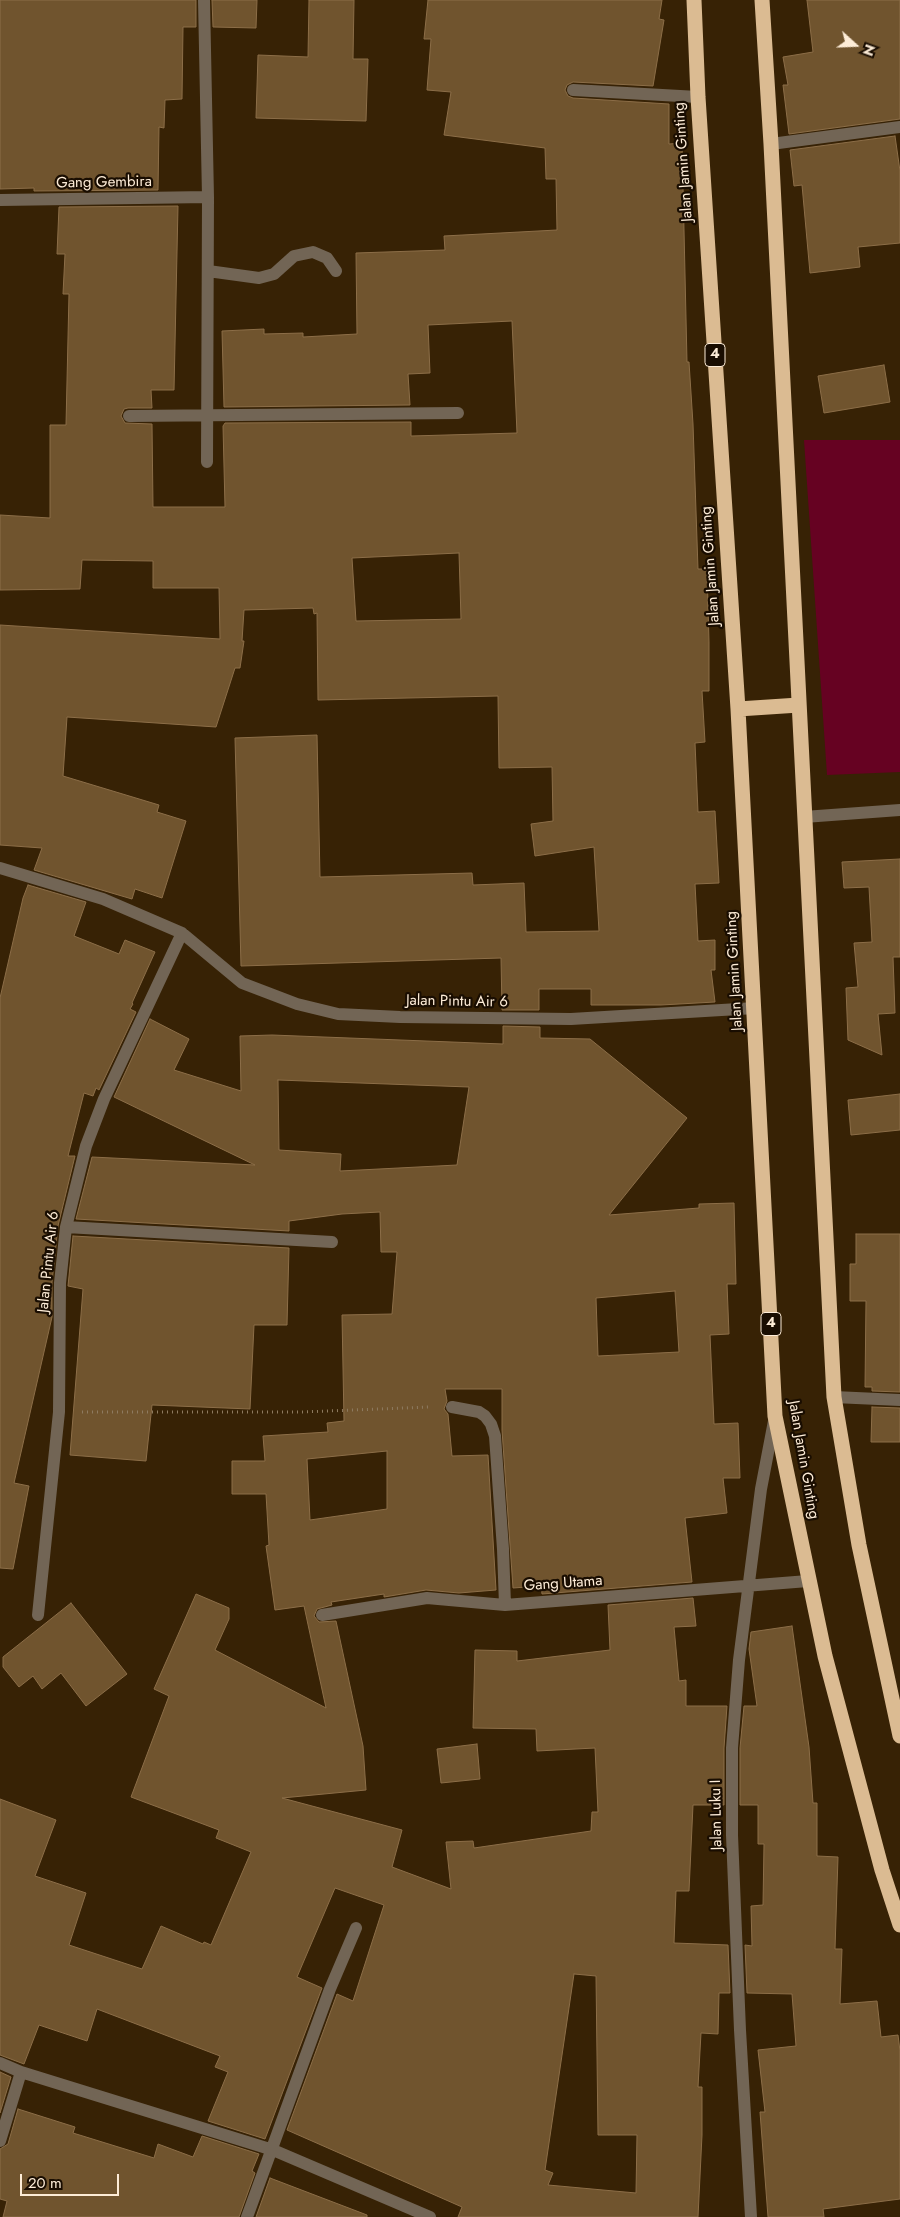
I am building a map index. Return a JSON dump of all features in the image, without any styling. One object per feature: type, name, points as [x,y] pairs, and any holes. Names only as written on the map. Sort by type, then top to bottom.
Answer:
[{"type":"highway","name":"Jalan Jamin Ginting","points":[[694,0],[698,97],[738,709],[775,1416],[825,1656],[882,1870],[900,1925]]},
{"type":"highway","points":[[762,0],[771,144],[834,1397],[859,1545],[900,1736]]},
{"type":"highway","points":[[738,709],[799,705]]},
{"type":"street","points":[[204,0],[208,197],[207,462]]},
{"type":"street","points":[[573,90],[698,97]]},
{"type":"street","points":[[771,144],[900,127]]},
{"type":"street","name":"Gang Gembira","points":[[0,200],[208,197]]},
{"type":"street","points":[[208,271],[259,278],[274,274],[294,256],[313,252],[327,258],[336,272]]},
{"type":"street","points":[[129,416],[458,413]]},
{"type":"street","points":[[804,817],[900,810]]},
{"type":"street","name":"Jalan Pintu Air 6","points":[[0,868],[103,899],[182,933],[242,983],[297,1004],[338,1014],[400,1018],[571,1019],[755,1008]]},
{"type":"street","name":"Jalan Pintu Air 6","points":[[38,1615],[59,1412],[60,1283],[66,1228],[86,1146],[101,1107],[182,933]]},
{"type":"street","points":[[66,1228],[332,1242]]},
{"type":"street","points":[[834,1397],[900,1400]]},
{"type":"street","points":[[452,1407],[479,1412],[492,1424],[495,1436],[503,1540],[505,1605]]},
{"type":"street","name":"Jalan Luku I","points":[[751,2217],[740,2020],[732,1748],[739,1660],[762,1489],[775,1416]]},
{"type":"street","name":"Gang Utama","points":[[322,1615],[428,1598],[505,1605],[808,1581]]},
{"type":"street","points":[[247,2217],[273,2150],[330,1988],[356,1928]]},
{"type":"street","points":[[0,2063],[21,2072],[273,2150],[430,2217]]},
{"type":"street","points":[[0,2141],[21,2072]]},
{"type":"path","points":[[59,1412],[302,1412],[452,1407]]},
{"type":"shaded area","points":[[804,440],[900,440],[900,772],[827,775]]},
{"type":"building","points":[[0,0],[196,0],[196,27],[183,27],[182,99],[165,100],[164,128],[159,127],[158,190],[34,191],[34,188],[0,189]]},
{"type":"building","points":[[212,0],[257,0],[256,28],[213,27]]},
{"type":"building","points":[[309,0],[354,0],[353,59],[368,59],[366,121],[256,118],[258,55],[308,57]]},
{"type":"building","points":[[428,0],[662,0],[659,19],[664,20],[653,86],[573,82],[567,85],[565,90],[568,96],[573,98],[669,104],[669,144],[682,143],[687,362],[689,362],[693,424],[698,569],[707,569],[709,642],[709,691],[702,691],[705,742],[695,743],[698,812],[715,811],[719,883],[695,884],[698,941],[715,940],[715,970],[711,970],[715,1002],[661,1005],[591,1005],[591,989],[539,989],[539,1010],[502,1010],[501,958],[241,966],[235,738],[317,735],[320,877],[472,873],[473,885],[524,883],[526,932],[599,931],[594,847],[535,856],[531,824],[553,821],[552,767],[499,768],[498,696],[318,700],[317,613],[314,614],[313,608],[244,610],[242,641],[244,641],[240,668],[235,668],[216,727],[67,717],[63,776],[159,805],[157,812],[186,821],[162,898],[135,889],[132,899],[34,870],[42,848],[0,845],[0,625],[220,639],[219,588],[153,588],[153,561],[82,560],[80,589],[0,590],[0,515],[50,518],[50,425],[66,425],[69,294],[63,294],[65,254],[57,254],[59,207],[178,206],[174,390],[151,390],[152,408],[124,409],[121,416],[125,423],[152,424],[153,507],[225,507],[223,426],[225,423],[411,422],[411,436],[517,433],[512,321],[428,325],[430,373],[408,374],[410,405],[224,407],[222,331],[264,329],[264,334],[303,333],[303,337],[357,334],[356,253],[445,250],[444,236],[557,230],[556,179],[546,179],[545,148],[444,135],[451,92],[427,90],[431,39],[424,39]],"holes":[[[459,553],[461,619],[356,621],[352,558]]]},
{"type":"building","points":[[807,0],[900,0],[900,119],[789,134],[783,85],[788,85],[783,57],[813,52]]},
{"type":"building","points":[[895,136],[900,171],[900,243],[858,247],[860,267],[810,273],[802,185],[794,186],[790,150]]},
{"type":"building","points":[[884,365],[890,402],[824,413],[818,376]]},
{"type":"building","points":[[900,859],[900,957],[893,957],[895,1013],[878,1014],[882,1055],[848,1040],[846,988],[858,987],[854,943],[872,942],[869,887],[844,888],[842,862]]},
{"type":"building","points":[[28,885],[86,902],[74,936],[119,954],[125,940],[155,952],[130,1009],[136,1012],[99,1090],[96,1088],[93,1096],[84,1093],[68,1156],[75,1156],[58,1226],[52,1282],[52,1317],[14,1483],[29,1486],[13,1569],[0,1568],[0,998],[23,898]]},
{"type":"building","points":[[150,1019],[189,1039],[174,1070],[241,1091],[240,1036],[272,1035],[503,1044],[503,1026],[540,1027],[540,1038],[590,1039],[687,1118],[609,1215],[699,1208],[699,1204],[734,1203],[736,1284],[727,1284],[729,1334],[710,1335],[714,1424],[738,1423],[740,1478],[723,1478],[727,1513],[685,1518],[692,1582],[542,1594],[541,1586],[513,1588],[502,1430],[502,1389],[445,1389],[447,1401],[444,1409],[448,1414],[452,1456],[488,1455],[496,1590],[459,1593],[426,1590],[384,1597],[384,1594],[331,1602],[332,1605],[317,1609],[314,1616],[319,1622],[336,1621],[363,1746],[366,1790],[282,1798],[402,1830],[392,1867],[451,1889],[446,1842],[473,1841],[474,1848],[591,1831],[592,1812],[598,1812],[595,1748],[537,1751],[536,1729],[473,1728],[475,1650],[517,1651],[517,1661],[610,1650],[608,1605],[693,1598],[696,1626],[674,1627],[679,1681],[686,1680],[686,1706],[727,1706],[724,1748],[724,1805],[693,1805],[689,1891],[676,1891],[674,1943],[728,1945],[730,1993],[719,1993],[718,2034],[701,2033],[698,2087],[702,2087],[702,2135],[698,2217],[458,2217],[462,2207],[287,2130],[337,1994],[353,2001],[384,1905],[335,1888],[297,1977],[322,1988],[265,2139],[208,2121],[228,2072],[215,2067],[220,2056],[97,2009],[87,2041],[39,2025],[24,2064],[0,2055],[0,1799],[56,1820],[35,1876],[86,1893],[69,1945],[142,1969],[161,1926],[203,1944],[204,1942],[211,1945],[251,1852],[216,1838],[219,1830],[131,1797],[169,1696],[154,1689],[196,1594],[229,1608],[229,1619],[215,1650],[326,1708],[304,1606],[275,1610],[266,1546],[269,1545],[266,1494],[232,1494],[232,1461],[265,1461],[263,1436],[328,1432],[327,1423],[344,1421],[342,1315],[392,1314],[397,1252],[381,1252],[380,1212],[342,1214],[289,1221],[289,1231],[76,1219],[92,1157],[255,1165],[114,1097]],"holes":[[[278,1080],[469,1087],[457,1165],[340,1171],[341,1154],[279,1150]],[[675,1291],[679,1352],[598,1356],[596,1298]],[[387,1451],[387,1509],[310,1520],[307,1459]],[[574,1974],[596,1976],[598,2135],[637,2135],[636,2193],[548,2185],[553,2173],[545,2170]]]},
{"type":"building","points":[[900,1094],[900,1130],[851,1135],[848,1100]]},
{"type":"building","points":[[856,1234],[900,1234],[900,1392],[872,1391],[872,1387],[865,1387],[866,1301],[850,1301],[850,1264],[856,1264]]},
{"type":"building","points":[[73,1236],[289,1248],[287,1325],[254,1325],[250,1409],[152,1405],[146,1461],[70,1455],[83,1289],[68,1286]]},
{"type":"building","points":[[872,1407],[900,1408],[900,1442],[871,1442]]},
{"type":"building","points":[[71,1603],[127,1674],[86,1706],[61,1673],[42,1689],[33,1676],[19,1687],[3,1667],[3,1657]]},
{"type":"building","points":[[792,1626],[809,1747],[813,1803],[817,1803],[817,1856],[838,1857],[835,1949],[842,1949],[840,2004],[877,2001],[881,2037],[898,2035],[900,2051],[900,2199],[823,2209],[824,2217],[768,2217],[760,2112],[765,2112],[758,2050],[796,2046],[792,1994],[747,1993],[745,1945],[752,1946],[751,1906],[763,1905],[764,1844],[758,1844],[758,1805],[740,1805],[740,1748],[744,1706],[757,1706],[749,1649],[751,1632]]},
{"type":"building","points":[[477,1744],[480,1779],[441,1783],[437,1749]]},
{"type":"building","points":[[0,2072],[11,2077],[0,2113]]},
{"type":"building","points":[[18,2109],[75,2127],[73,2133],[154,2158],[158,2144],[193,2157],[202,2136],[259,2154],[252,2171],[255,2173],[239,2217],[3,2217],[7,2201],[0,2199],[0,2149],[8,2144]]},
{"type":"building","points":[[270,2178],[367,2215],[367,2217],[256,2217]]}]
